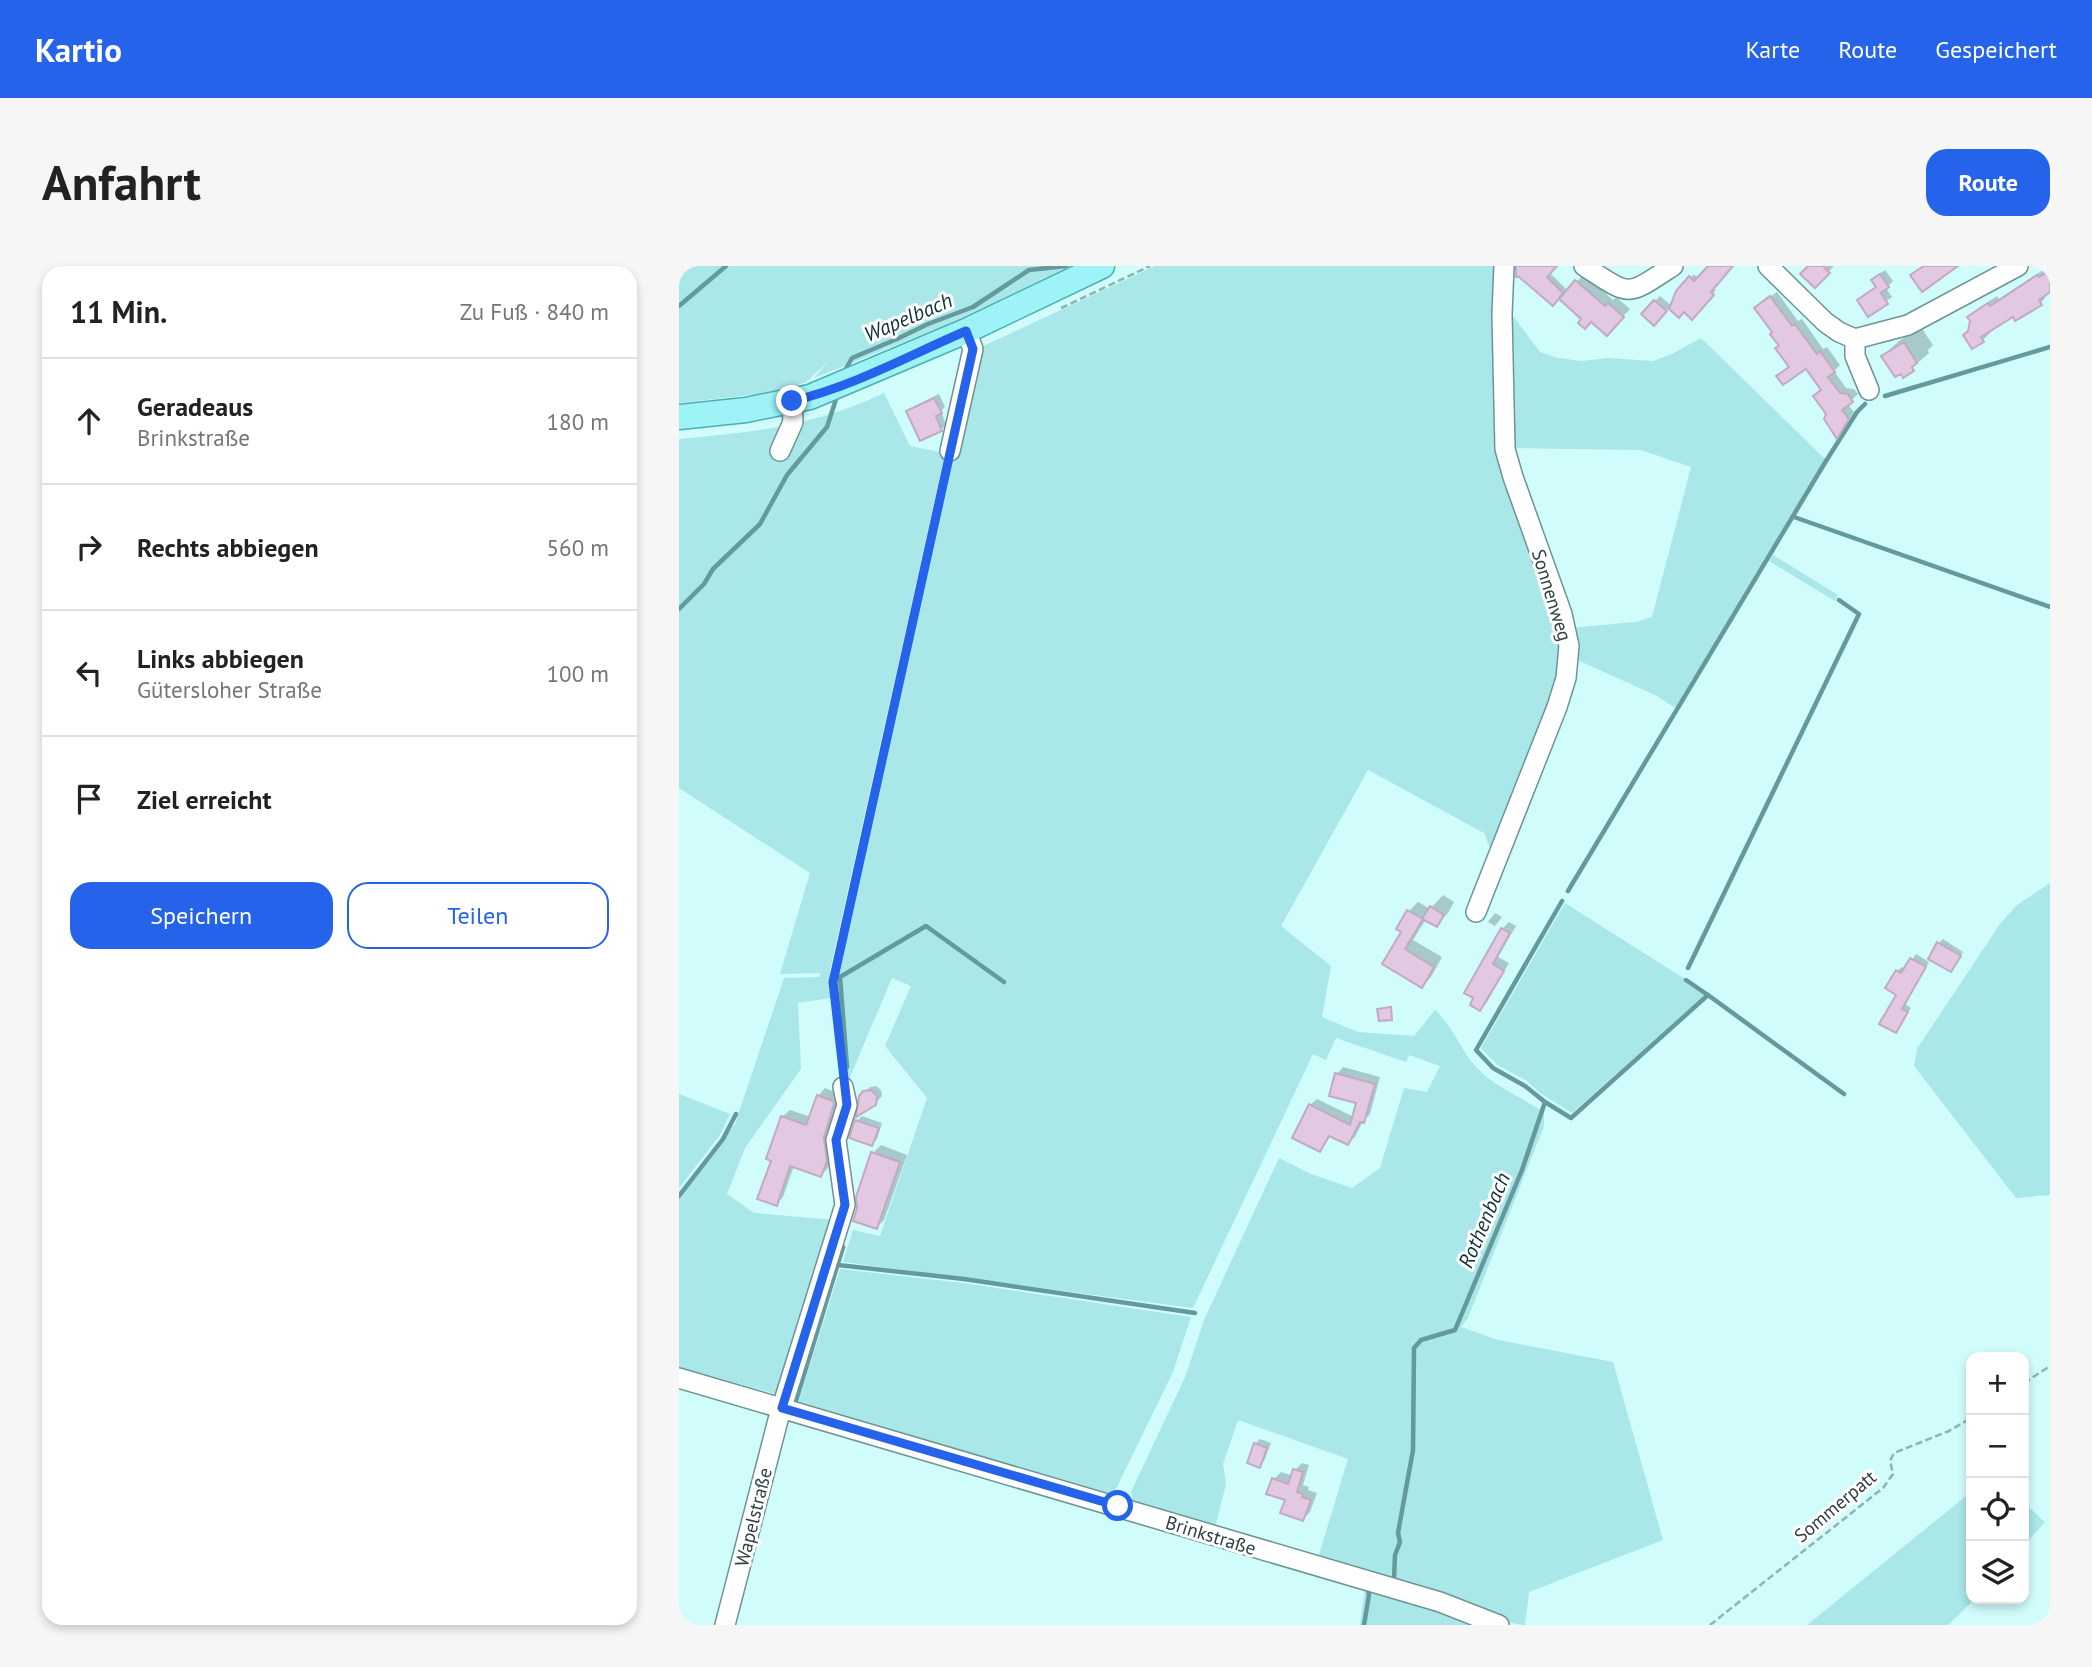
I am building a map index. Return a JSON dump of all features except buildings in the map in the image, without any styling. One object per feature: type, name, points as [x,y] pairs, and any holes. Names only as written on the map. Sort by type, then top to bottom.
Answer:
[{"type":"main road","points":[[679,417],[746,410],[801,399],[864,376],[966,331],[1102,266]]},
{"type":"street","name":"Sonnenweg","points":[[1476,912],[1557,707],[1566,678],[1569,646],[1562,614],[1513,477],[1506,449],[1502,327],[1504,266]]},
{"type":"street","points":[[1584,266],[1620,288],[1631,290],[1673,266]]},
{"type":"street","points":[[1768,266],[1825,322],[1855,340],[1908,325],[2018,266]]},
{"type":"street","points":[[950,451],[973,349],[966,331]]},
{"type":"street","points":[[1855,340],[1855,356],[1869,390]]},
{"type":"street","points":[[780,451],[801,399]]},
{"type":"street","name":"Wapelstraße","points":[[725,1625],[782,1408],[845,1205],[836,1140],[847,1105],[843,1087]]},
{"type":"street","name":"Brinkstraße","points":[[679,1378],[1440,1602],[1499,1625]]},
{"type":"path","points":[[843,1087],[833,982],[835,967],[950,451]]},
{"type":"path","points":[[2029,1380],[2050,1366]]},
{"type":"path","name":"Sommerpatt","points":[[1710,1625],[1883,1488],[1893,1474],[1890,1461],[1894,1453],[1966,1421]]},
{"type":"shaded area","points":[[679,266],[1074,266],[941,327],[814,378],[828,362],[806,382],[777,392],[679,403]]},
{"type":"shaded area","points":[[1155,266],[1497,266],[1495,419],[1498,452],[1565,646],[1561,678],[1494,858],[1484,833],[1368,770],[1281,926],[1331,966],[1322,1017],[1358,1032],[1414,1036],[1435,1010],[1483,1074],[1544,1113],[1544,1126],[1468,1318],[1461,1327],[1498,1340],[1613,1362],[1663,1540],[1529,1592],[1525,1625],[1511,1623],[1470,1603],[1318,1558],[1348,1459],[1238,1420],[1223,1464],[1226,1484],[1215,1527],[1133,1503],[1131,1492],[1186,1375],[1204,1320],[1279,1158],[1311,1174],[1352,1188],[1380,1168],[1404,1088],[1427,1092],[1440,1066],[1409,1055],[1406,1062],[1336,1038],[1326,1060],[1313,1054],[1193,1308],[843,1262],[853,1230],[880,1236],[927,1098],[885,1046],[911,986],[892,978],[847,1084],[838,974],[977,349]]},
{"type":"shaded area","points":[[1507,308],[1540,352],[1557,358],[1582,361],[1608,358],[1653,361],[1701,338],[1825,459],[1675,708],[1657,696],[1573,658],[1570,628],[1635,622],[1652,617],[1691,467],[1641,450],[1511,448]]},
{"type":"shaded area","points":[[884,393],[910,446],[945,453],[830,970],[830,998],[798,1003],[801,1069],[745,1148],[727,1194],[754,1213],[836,1220],[779,1395],[679,1367],[679,1199],[735,1124],[784,978],[819,977],[820,973],[780,974],[810,873],[679,788],[679,439],[784,426],[834,413]]},
{"type":"shaded area","points":[[1773,555],[1838,595],[1835,601],[1769,561]]},
{"type":"shaded area","points":[[2050,883],[2050,1195],[2016,1198],[1914,1066],[1917,1049],[2000,924],[2017,905]]},
{"type":"shaded area","points":[[1565,903],[1685,979],[1684,981],[1705,995],[1572,1113],[1540,1093],[1527,1081],[1496,1064],[1481,1048]]},
{"type":"shaded area","points":[[679,1094],[730,1114],[720,1135],[679,1188]]},
{"type":"shaded area","points":[[840,1269],[963,1283],[1191,1317],[1173,1372],[1113,1495],[798,1403]]},
{"type":"shaded area","points":[[1966,1496],[1966,1604],[1970,1604],[1948,1625],[1807,1625]]},
{"type":"shaded area","points":[[2029,1508],[2045,1522],[2029,1540]]},
{"type":"shaded area","points":[[1365,1588],[1479,1625],[1360,1625]]},
{"type":"waterway","points":[[679,306],[726,266]]},
{"type":"waterway","name":"Wapelbach","points":[[843,374],[852,358],[973,307],[1029,270],[1066,266]]},
{"type":"waterway","points":[[1885,396],[2050,347]]},
{"type":"waterway","name":"Wapelbach","points":[[679,609],[704,584],[713,569],[760,524],[787,475],[827,427],[837,396]]},
{"type":"waterway","points":[[1568,891],[1826,461],[1865,404]]},
{"type":"waterway","points":[[1794,517],[2050,607]]},
{"type":"waterway","points":[[1688,968],[1859,614],[1839,600]]},
{"type":"waterway","name":"Rothenbach","points":[[1394,1579],[1395,1555],[1400,1542],[1398,1533],[1413,1450],[1414,1348],[1421,1340],[1455,1330],[1522,1170],[1545,1102],[1525,1086],[1493,1068],[1476,1050],[1562,901]]},
{"type":"waterway","points":[[847,1067],[840,977],[926,926],[1004,982]]},
{"type":"waterway","points":[[1545,1102],[1571,1118],[1708,995],[1686,980]]},
{"type":"waterway","points":[[1708,995],[1844,1094]]},
{"type":"waterway","points":[[679,1196],[723,1139],[736,1114]]},
{"type":"waterway","points":[[795,1404],[843,1247]]},
{"type":"waterway","points":[[838,1265],[964,1279],[1195,1313]]},
{"type":"waterway","name":"Rothenbach","points":[[1364,1625],[1368,1588]]},
{"type":"route","points":[[792,401],[810,397],[864,376],[966,331],[973,349],[835,967],[833,982],[847,1105],[836,1140],[845,1205],[782,1408],[1118,1506]]}]
